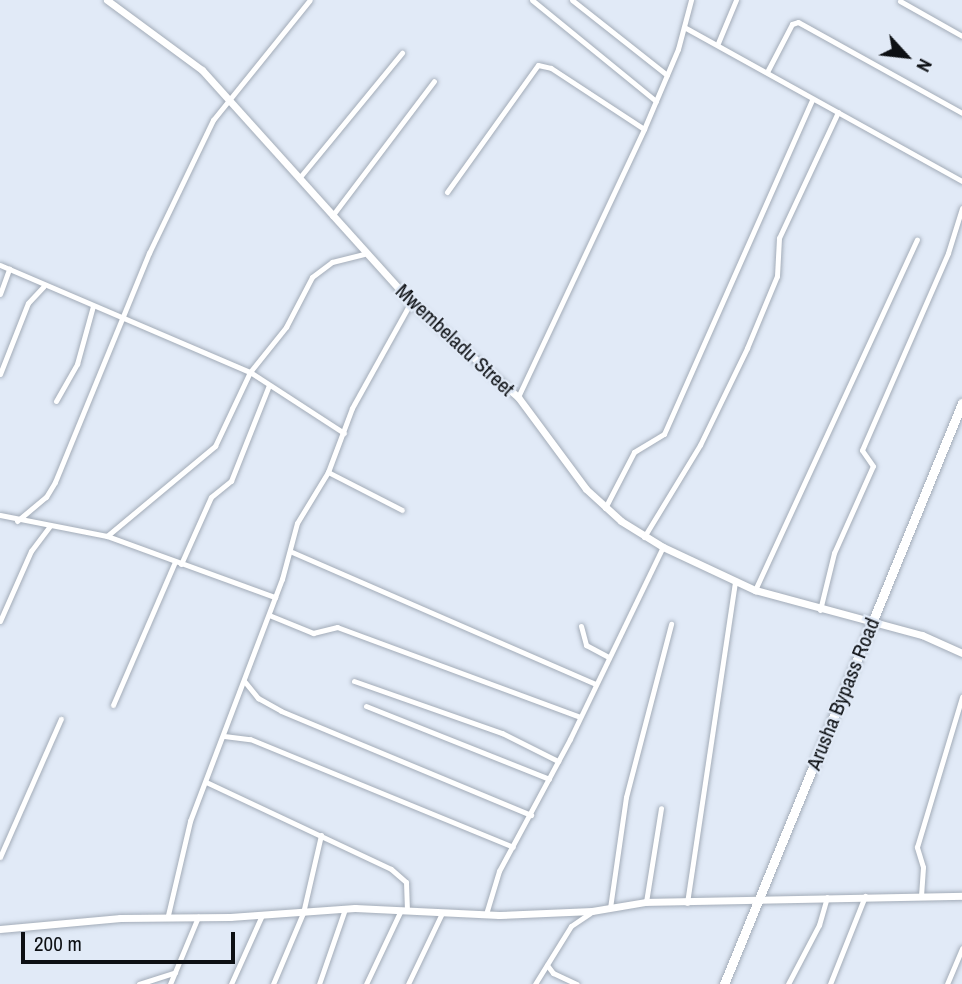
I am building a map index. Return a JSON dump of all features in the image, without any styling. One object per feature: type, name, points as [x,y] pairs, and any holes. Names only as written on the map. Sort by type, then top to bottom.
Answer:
[{"type":"main road","name":"Arusha Bypass Road","points":[[724,984],[962,403]]},
{"type":"street","name":"Mwembeladu Street","points":[[107,0],[183,54],[229,100],[300,177],[364,254],[411,302],[518,397],[566,466],[605,508],[644,537],[755,590],[820,610],[922,635],[962,653]]},
{"type":"street","points":[[17,521],[46,497],[55,482],[124,315],[186,174],[213,120],[310,0]]},
{"type":"street","points":[[532,0],[656,101]]},
{"type":"street","points":[[572,0],[667,75]]},
{"type":"street","points":[[518,397],[644,129],[667,75],[691,0]]},
{"type":"street","points":[[718,43],[736,0]]},
{"type":"street","points":[[900,1],[962,36]]},
{"type":"street","points":[[766,72],[792,24],[798,22],[962,113]]},
{"type":"street","points":[[684,27],[718,43],[812,100],[962,181]]},
{"type":"street","points":[[300,177],[402,53]]},
{"type":"street","points":[[447,192],[538,65],[551,68],[644,129]]},
{"type":"street","points":[[332,216],[434,80]]},
{"type":"street","points":[[605,508],[634,452],[664,435],[812,100]]},
{"type":"street","points":[[644,537],[700,445],[747,348],[777,276],[779,238],[838,112]]},
{"type":"street","points":[[820,610],[834,553],[873,466],[862,450],[948,253],[962,208]]},
{"type":"street","points":[[755,590],[917,240]]},
{"type":"street","points":[[107,536],[215,446],[250,372],[286,327],[312,277],[331,262],[364,254]]},
{"type":"street","points":[[0,265],[93,306],[124,315],[250,372],[344,433]]},
{"type":"street","points":[[0,294],[9,269]]},
{"type":"street","points":[[0,374],[28,303],[44,286]]},
{"type":"street","points":[[168,915],[183,845],[246,682],[292,552],[301,513],[328,472],[352,408],[411,302]]},
{"type":"street","points":[[56,401],[77,364],[93,306]]},
{"type":"street","points":[[113,705],[211,497],[230,481],[269,385]]},
{"type":"street","points":[[328,472],[402,510]]},
{"type":"street","points":[[0,515],[17,521],[107,536],[275,597]]},
{"type":"street","points":[[0,621],[31,551],[50,526]]},
{"type":"street","points":[[486,914],[493,884],[531,815],[663,547]]},
{"type":"street","points":[[292,552],[595,684]]},
{"type":"street","points":[[687,903],[736,582]]},
{"type":"street","points":[[268,615],[313,633],[337,627],[580,717]]},
{"type":"street","points":[[610,908],[626,797],[671,624]]},
{"type":"street","points":[[581,626],[586,645],[609,657]]},
{"type":"street","points":[[354,681],[502,733],[558,761]]},
{"type":"street","points":[[246,682],[258,698],[281,710],[531,815]]},
{"type":"street","points":[[921,896],[923,867],[917,847],[946,762],[962,696]]},
{"type":"street","points":[[366,705],[549,779]]},
{"type":"street","points":[[0,857],[61,719]]},
{"type":"street","points":[[224,736],[250,739],[513,847]]},
{"type":"street","points":[[206,782],[391,869],[406,882],[404,911],[366,984]]},
{"type":"street","points":[[646,902],[661,808]]},
{"type":"street","points":[[273,984],[303,913],[321,835]]},
{"type":"street","points":[[830,984],[865,896]]},
{"type":"street","points":[[0,929],[168,915],[262,915],[345,909],[486,914],[596,910],[646,902],[962,896]]},
{"type":"street","points":[[788,984],[819,925],[827,897]]},
{"type":"street","points":[[319,984],[345,909]]},
{"type":"street","points":[[537,982],[571,926],[596,910]]},
{"type":"street","points":[[408,984],[442,912]]},
{"type":"street","points":[[231,984],[262,915]]},
{"type":"street","points":[[170,984],[198,917]]},
{"type":"street","points":[[947,984],[962,948]]},
{"type":"street","points":[[547,965],[554,974],[577,984]]},
{"type":"street","points":[[139,984],[175,972]]}]
